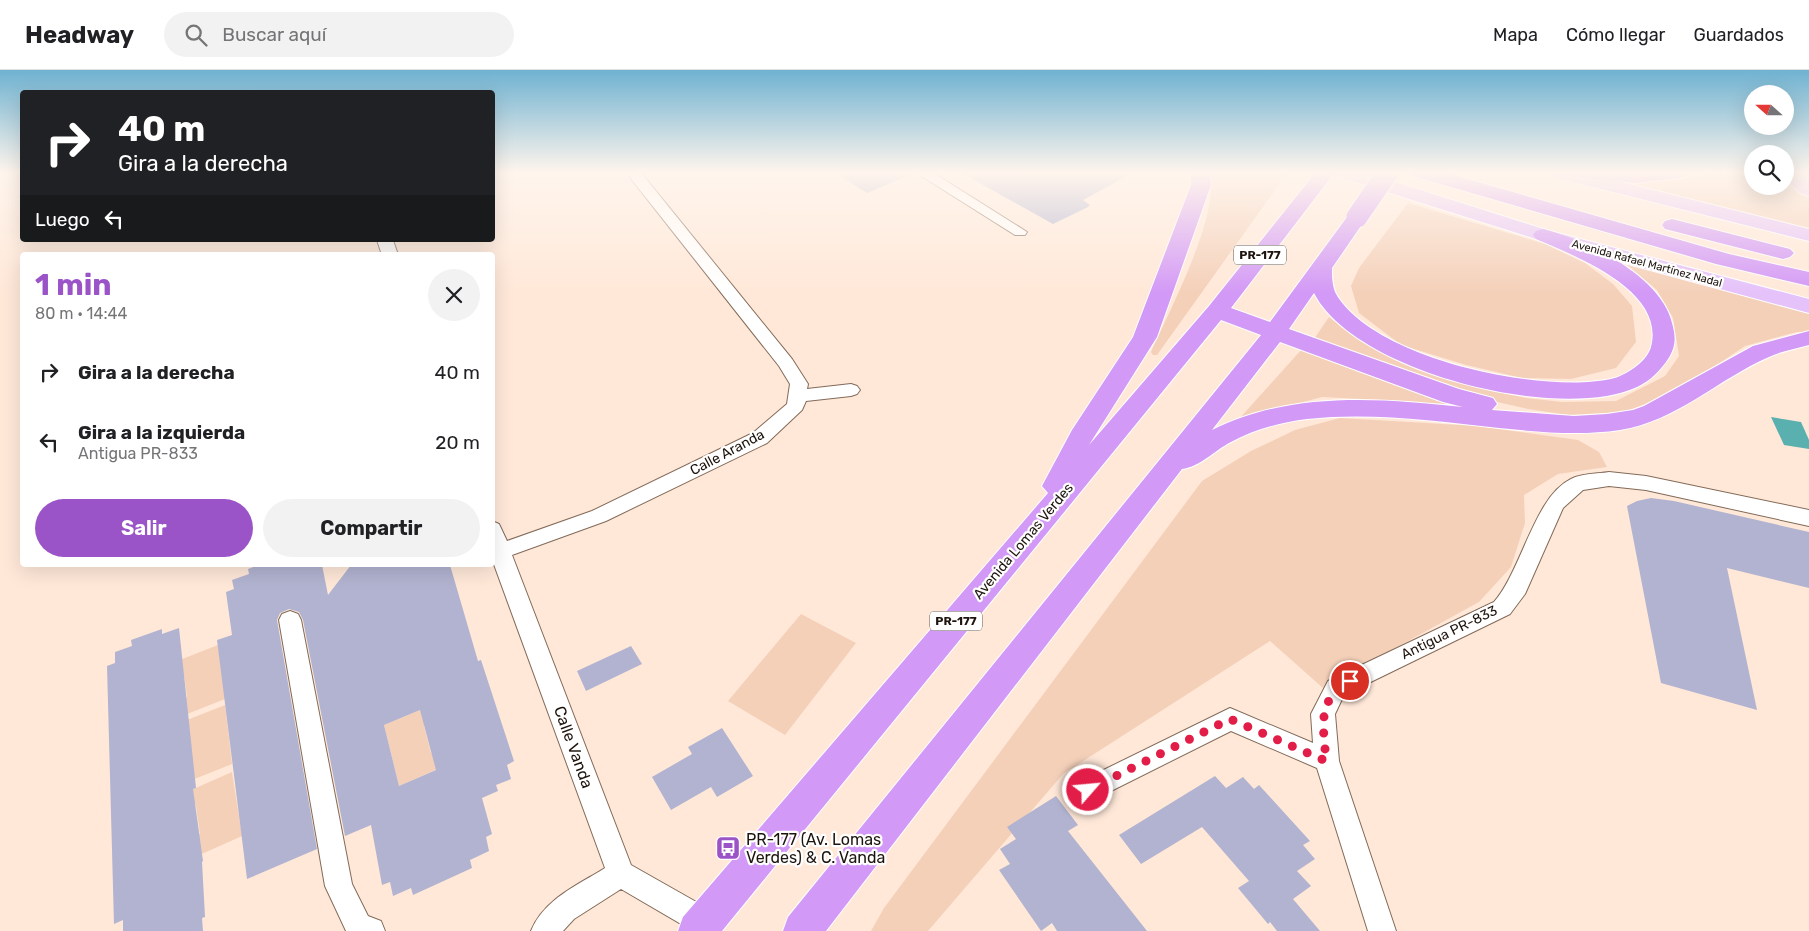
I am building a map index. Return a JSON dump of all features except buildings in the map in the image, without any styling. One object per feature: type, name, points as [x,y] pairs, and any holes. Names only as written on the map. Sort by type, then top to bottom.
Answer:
[{"type":"highway","points":[[1039,522],[1081,436],[1131,362],[1145,337],[1191,212]]},
{"type":"highway","name":"Avenida Lomas Verdes","points":[[700,927],[1217,311],[1294,212]]},
{"type":"highway","points":[[802,931],[1275,332],[1360,212]]},
{"type":"highway","points":[[1560,212],[1724,259],[1809,279]]},
{"type":"highway","points":[[1623,212],[1809,259]]},
{"type":"highway","points":[[1321,267],[1321,283],[1325,295],[1342,317],[1385,346],[1418,359],[1494,383],[1559,392],[1591,390],[1631,381],[1651,365],[1661,353],[1664,343],[1663,328],[1656,308],[1633,282],[1613,268],[1585,252],[1543,235]]},
{"type":"highway","points":[[1217,311],[1452,396],[1577,424]]},
{"type":"highway","points":[[1160,477],[1201,446],[1243,425],[1279,414],[1319,408],[1386,407],[1503,420],[1577,424],[1609,423],[1637,418],[1653,412],[1761,351],[1809,338]]},
{"type":"main road","name":"Avenida Rafael Martínez Nadal","points":[[1471,212],[1543,235],[1809,306]]},
{"type":"main road","points":[[1717,212],[1809,235]]},
{"type":"street","points":[[665,212],[786,363],[799,384],[798,395],[826,394],[851,390]]},
{"type":"street","points":[[988,212],[1020,232]]},
{"type":"street","name":"Calle Aranda","points":[[496,540],[599,516],[760,438],[796,406],[798,395]]},
{"type":"street","name":"Antigua PR-833","points":[[1382,931],[1326,761],[1323,714],[1336,688],[1502,608],[1514,594],[1555,504],[1577,484],[1608,479],[1646,483],[1809,518]]},
{"type":"street","name":"Calle Vanda","points":[[496,540],[621,874]]},
{"type":"street","points":[[290,620],[339,886],[358,926],[372,931]]},
{"type":"street","points":[[1088,790],[1230,719],[1326,761]]},
{"type":"street","points":[[545,931],[564,909],[621,874],[700,927]]},
{"type":"shaded area","points":[[1207,212],[1259,212],[1157,355],[1153,355],[1151,352],[1181,288]]},
{"type":"shaded area","points":[[1401,212],[1439,212],[1545,244],[1585,263],[1613,284],[1632,306],[1636,342],[1616,368],[1571,379],[1522,378],[1466,365],[1401,345],[1359,313],[1351,286],[1359,268]]},
{"type":"shaded area","points":[[1741,212],[1809,212],[1809,228]]},
{"type":"shaded area","points":[[1626,264],[1809,311],[1809,332],[1797,332],[1745,346],[1690,383],[1666,396],[1624,412],[1568,415],[1528,409],[1484,399],[1314,339],[1329,317],[1357,339],[1393,359],[1486,389],[1526,398],[1562,402],[1616,401],[1665,376],[1679,356],[1673,318],[1657,290]]},
{"type":"shaded area","points":[[1302,349],[1482,411],[1400,401],[1322,397],[1239,419]]},
{"type":"shaded area","points":[[1340,418],[1478,426],[1578,440],[1599,452],[1607,467],[1558,474],[1524,495],[1525,523],[1511,567],[1479,602],[1323,688],[1270,641],[1063,774],[928,931],[871,931],[884,908],[1202,481],[1251,451],[1295,430]]},
{"type":"shaded area","points":[[801,614],[856,643],[785,735],[728,701]]},
{"type":"shaded area","points":[[218,645],[225,699],[182,716],[184,699],[187,697],[184,675],[177,661]]},
{"type":"shaded area","points":[[225,705],[232,764],[187,782],[182,722]]},
{"type":"shaded area","points":[[425,708],[427,724],[424,726],[431,753],[434,752],[442,767],[399,786],[384,725]]},
{"type":"shaded area","points":[[232,772],[242,836],[195,857],[195,837],[200,834],[196,806],[189,791]]},
{"type":"water","points":[[1771,417],[1801,422],[1809,440],[1809,449],[1784,445]]},
{"type":"place","name":"PR-177 (Av. Lomas Verdes) & C. Vanda","points":[[728,848]]},
{"type":"route","points":[[1088,790],[1230,719],[1326,761],[1323,714],[1336,688],[1350,681]]}]
